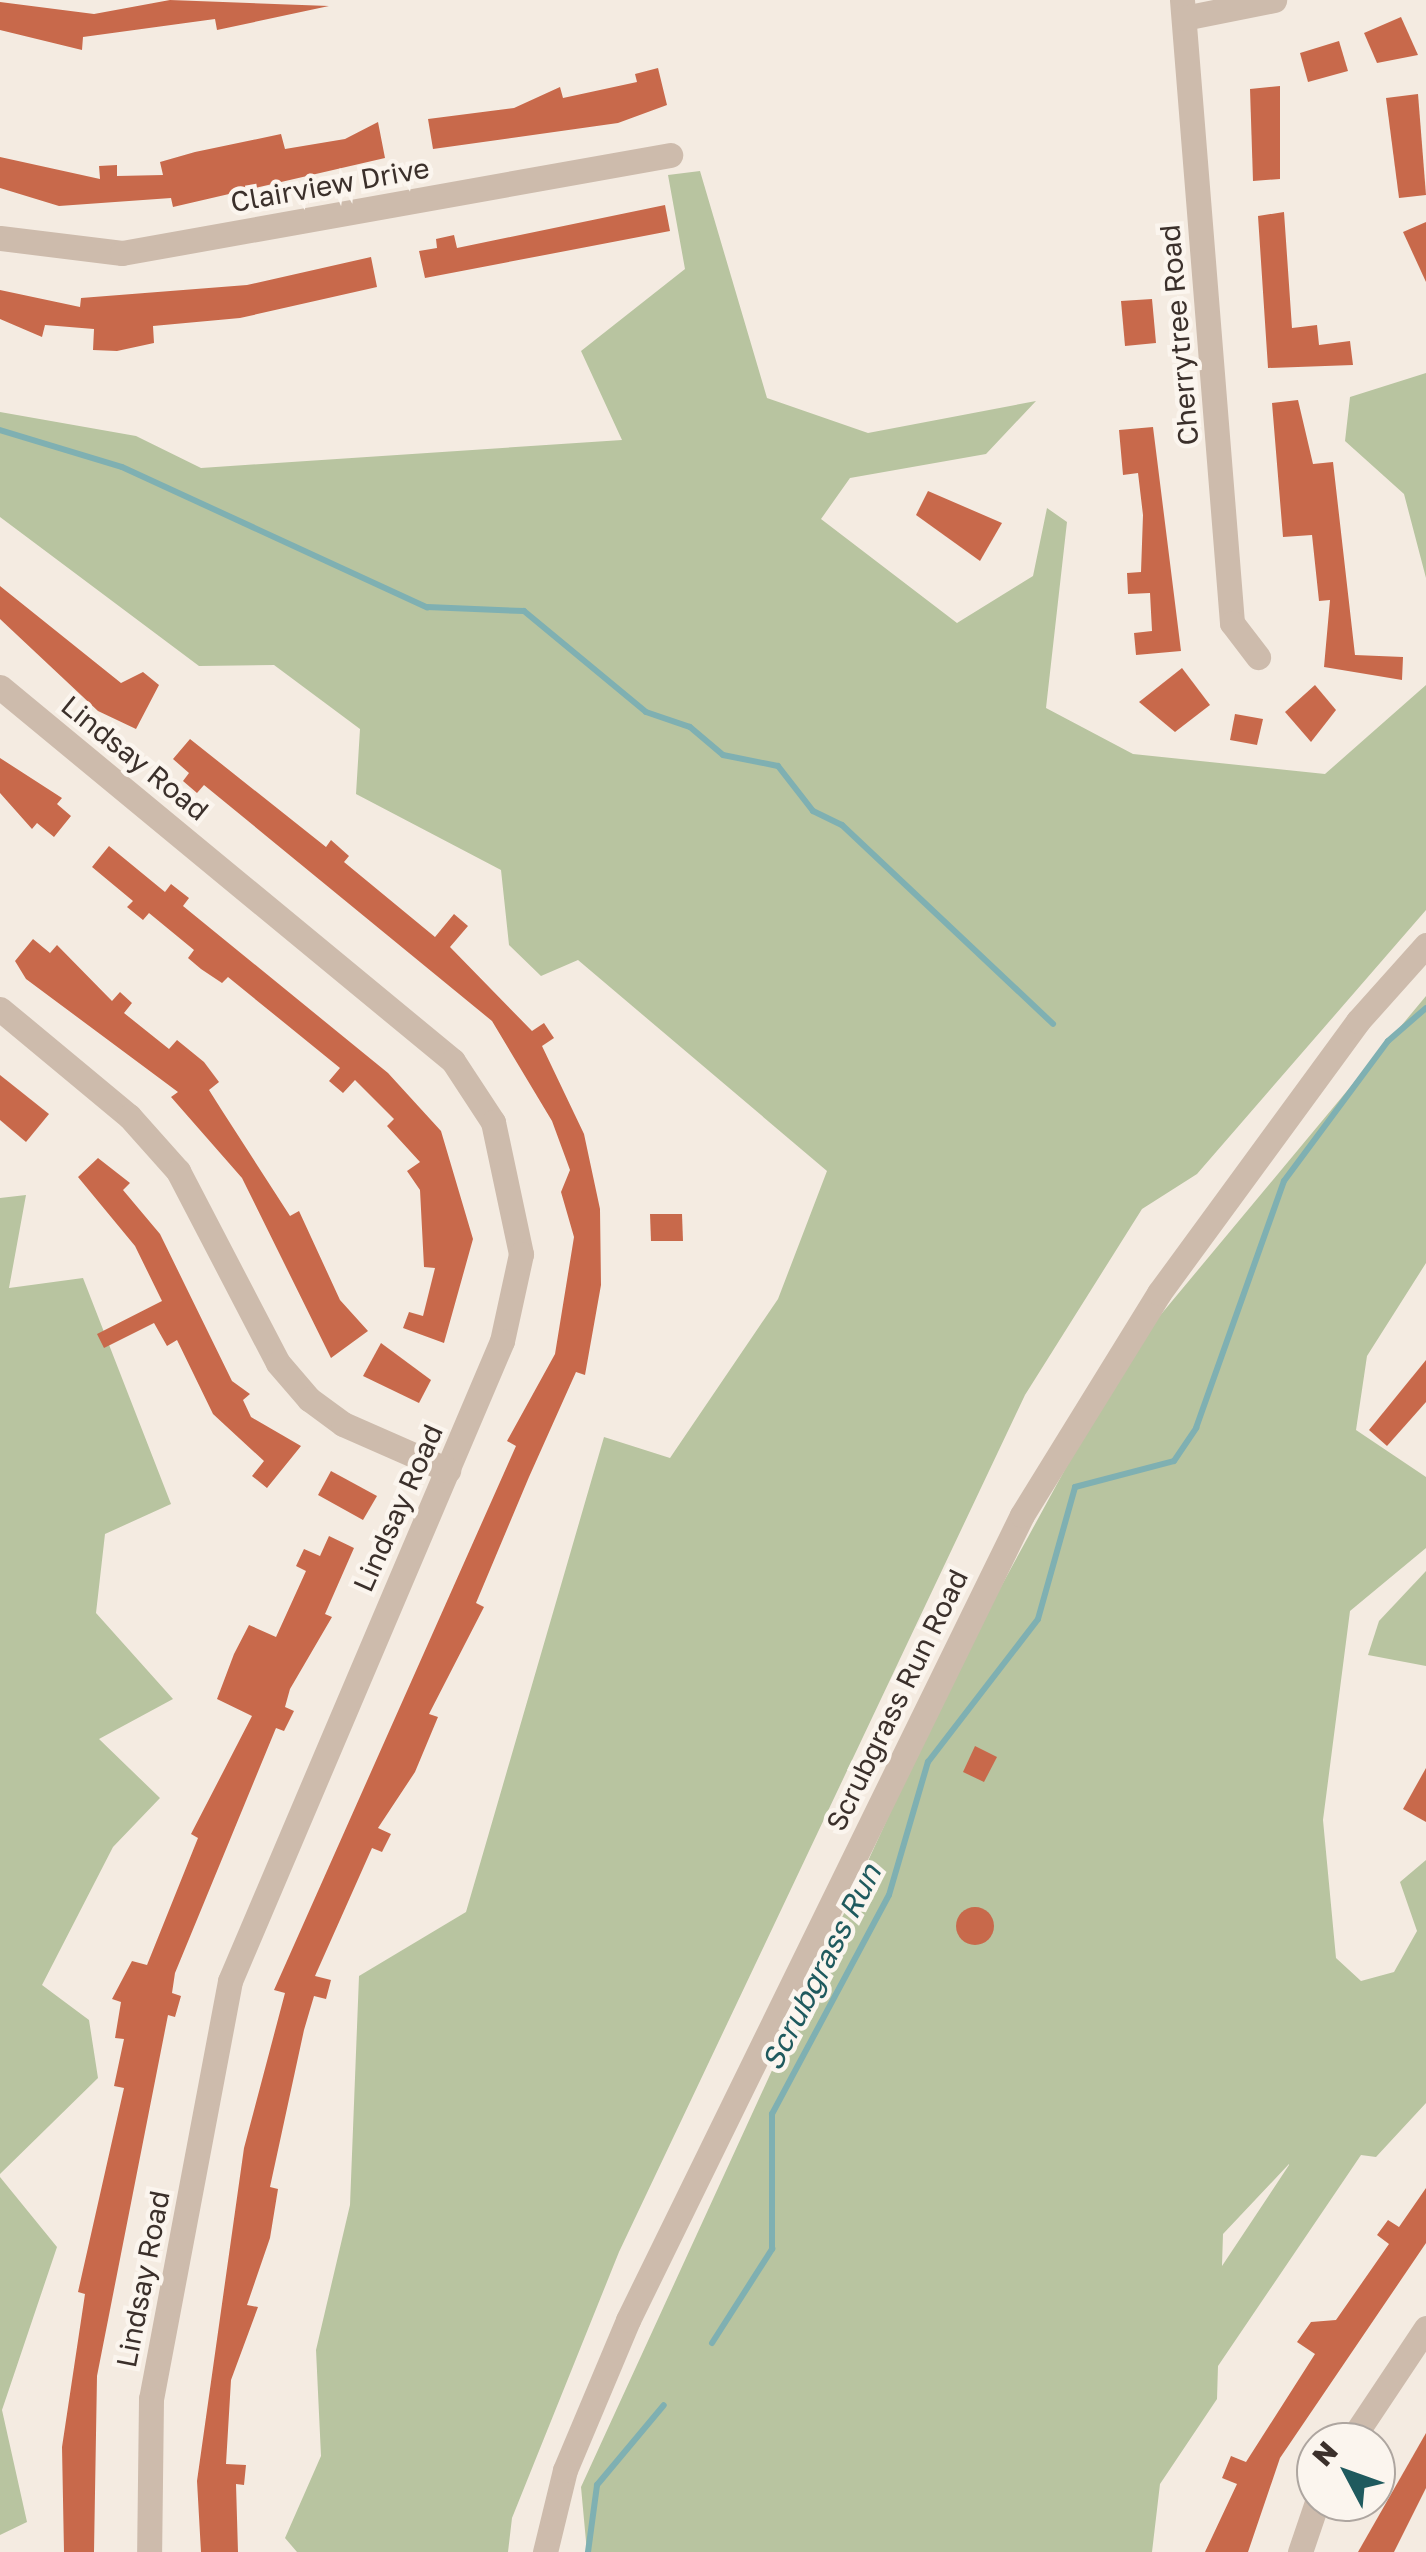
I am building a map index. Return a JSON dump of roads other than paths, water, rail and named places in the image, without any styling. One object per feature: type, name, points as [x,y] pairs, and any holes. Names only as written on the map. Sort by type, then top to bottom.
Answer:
[{"type":"street","points":[[1183,9],[1274,0]]},
{"type":"street","name":"Cherrytree Road","points":[[1183,9],[1232,623],[1258,657]]},
{"type":"street","name":"Clairview Drive","points":[[0,238],[122,253],[670,155]]},
{"type":"street","name":"Lindsay Road","points":[[0,687],[394,1006],[453,1061],[493,1122],[521,1254],[502,1342],[230,1982],[151,2399],[149,2552]]},
{"type":"street","name":"Scrubgrass Run Road","points":[[545,2552],[566,2470],[628,2320],[1022,1516],[1158,1293],[1358,1022],[1426,945]]},
{"type":"street","points":[[0,1009],[130,1116],[178,1171],[278,1363],[309,1398],[343,1424],[448,1470]]},
{"type":"street","points":[[1363,2422],[1426,2328]]},
{"type":"street","points":[[1300,2552],[1310,2522]]},
{"type":"waterway","points":[[0,430],[122,467],[427,607],[524,611],[646,712],[690,727],[723,755],[778,766],[813,811],[842,825],[1053,1024]]},
{"type":"waterway","name":"Scrubgrass Run","points":[[712,2343],[772,2249],[772,2114],[889,1895],[928,1762],[1038,1619],[1075,1487],[1174,1461],[1196,1428],[1284,1181],[1388,1041],[1426,1008]]},
{"type":"waterway","name":"Scrubgrass Run","points":[[588,2552],[597,2485],[664,2405]]}]
